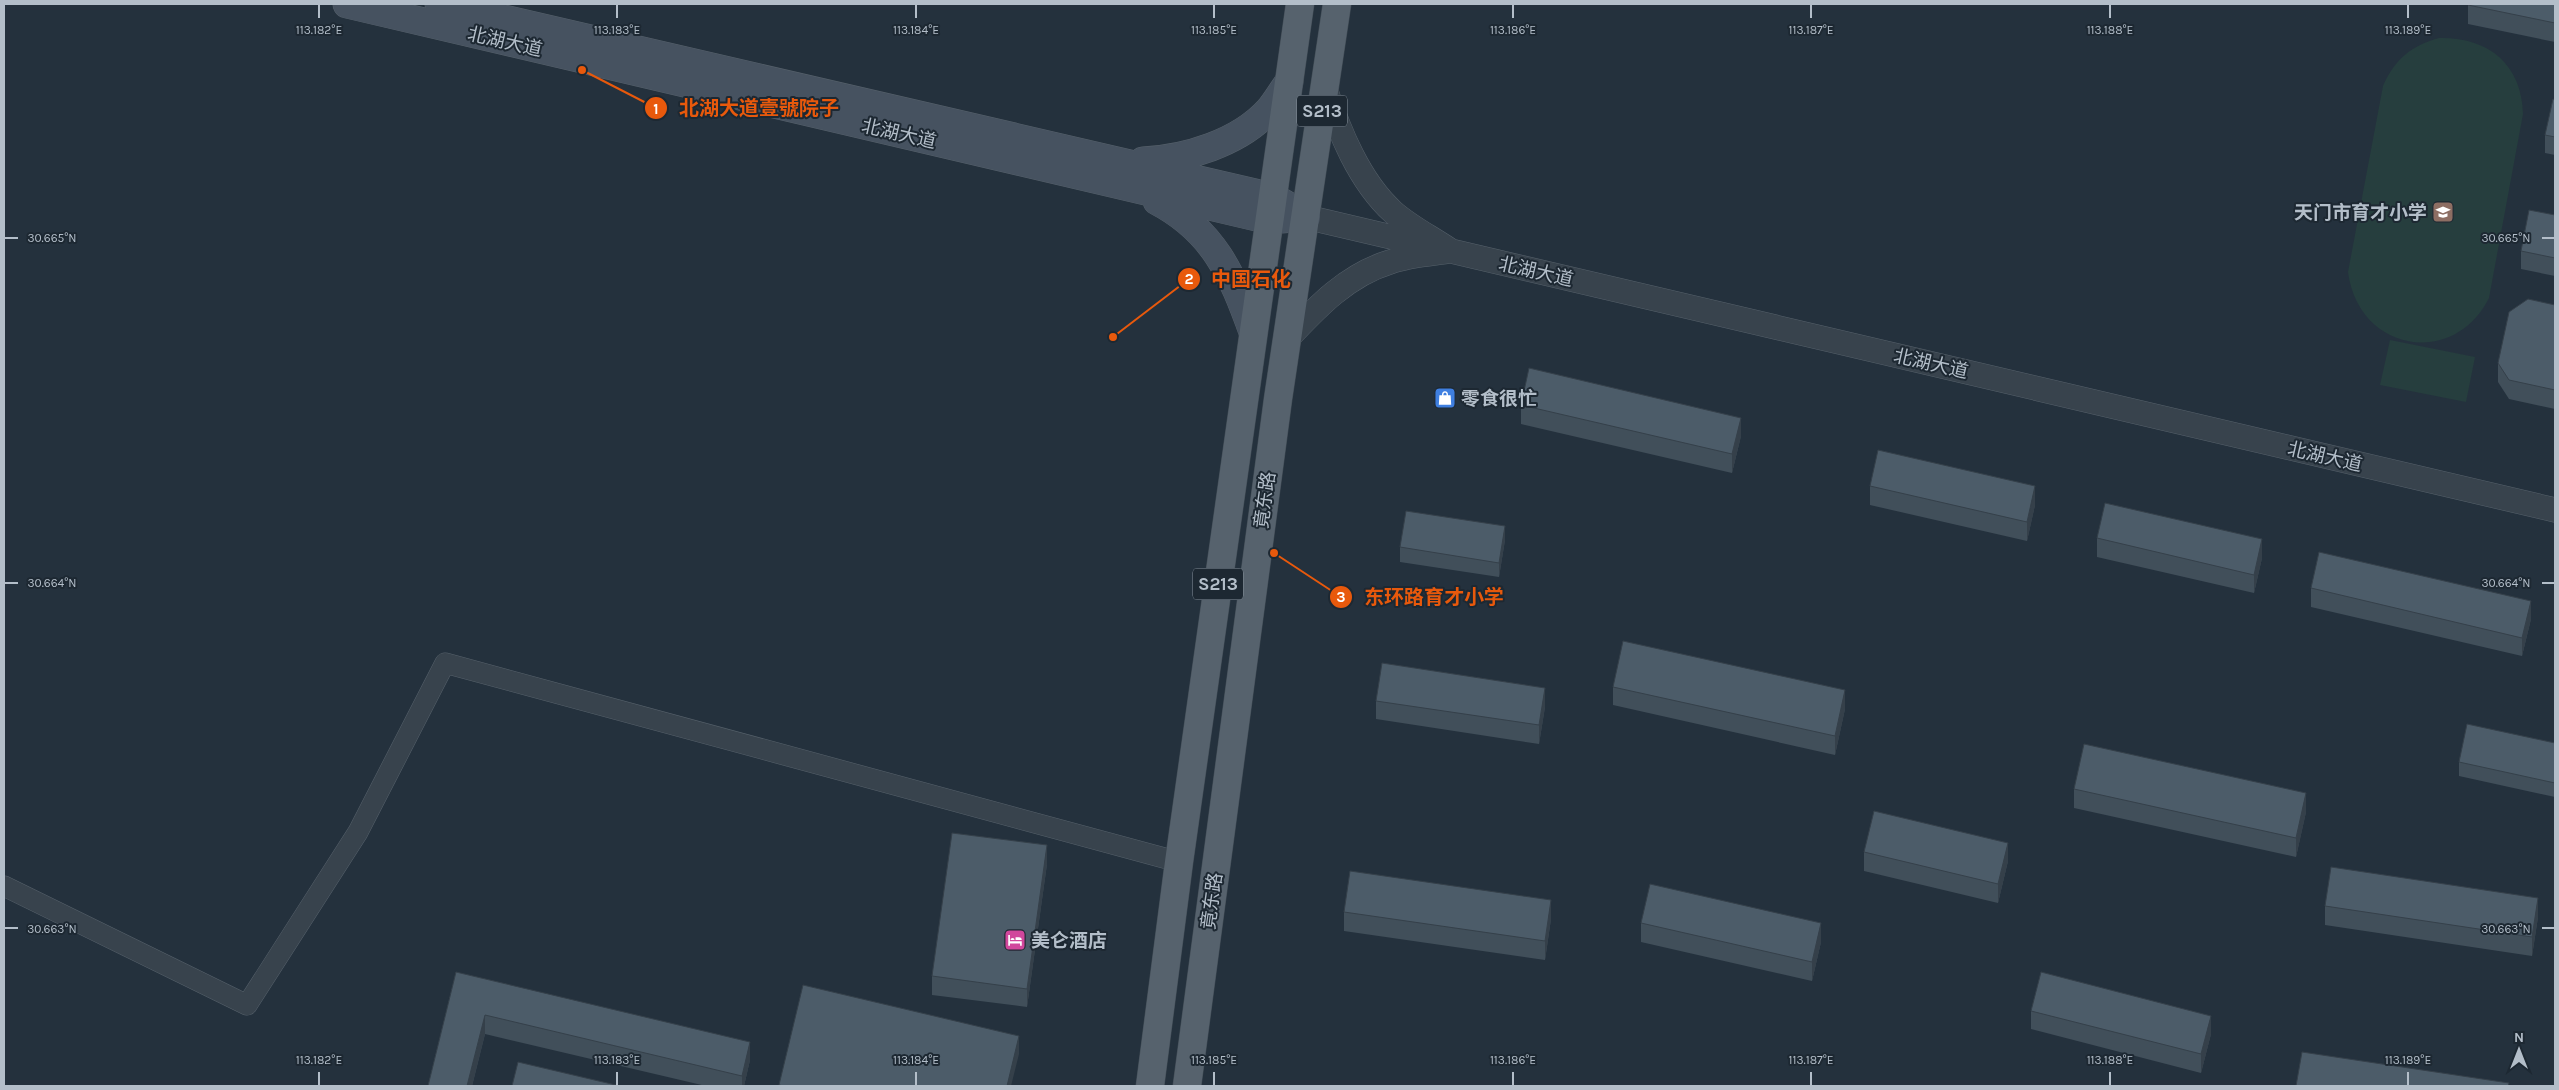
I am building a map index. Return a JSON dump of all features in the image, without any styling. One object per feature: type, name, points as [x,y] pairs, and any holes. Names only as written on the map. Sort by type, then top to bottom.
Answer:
[{"type":"main road","name":"北湖大道","points":[[347,4],[1119,173]]},
{"type":"main road","name":"北湖大道","points":[[440,4],[1119,173],[1306,217]]},
{"type":"main road","name":"竟东路","points":[[1150,1086],[1253,332],[1300,4]]},
{"type":"main road","name":"竟东路","points":[[1187,1086],[1287,339],[1326,88],[1337,4]]},
{"type":"main road","points":[[1119,173],[1204,150],[1248,127],[1268,110],[1289,82]]},
{"type":"main road","points":[[1119,173],[1153,199],[1181,214],[1204,234],[1220,256],[1253,332]]},
{"type":"street","points":[[1326,88],[1336,120],[1348,147],[1375,192],[1394,212],[1450,251]]},
{"type":"street","name":"北湖大道","points":[[1306,217],[2555,510]]},
{"type":"street","points":[[1287,339],[1319,306],[1364,272],[1391,261],[1450,251]]},
{"type":"street","points":[[4,886],[247,1005],[358,832],[444,663],[1180,862]]},
{"type":"green space","points":[[2439,38],[2473,42],[2487,48],[2499,57],[2509,68],[2516,81],[2521,96],[2523,114],[2489,298],[2473,321],[2453,335],[2431,342],[2409,341],[2388,334],[2369,319],[2355,299],[2348,272],[2383,86],[2393,68],[2405,55],[2420,45]]},
{"type":"green space","points":[[2390,340],[2475,357],[2466,402],[2380,385]]},
{"type":"building","points":[[2555,4],[2555,23],[2468,5]]},
{"type":"building","points":[[2553,99],[2555,100],[2555,137],[2545,135]]},
{"type":"building","points":[[2529,210],[2555,215],[2555,258],[2521,251]]},
{"type":"building","points":[[2528,299],[2555,305],[2555,390],[2509,380],[2498,363],[2509,312]]},
{"type":"building","points":[[1529,368],[1741,418],[1732,454],[1521,405]]},
{"type":"building","points":[[1878,450],[2035,486],[2027,522],[1870,486]]},
{"type":"building","points":[[2105,503],[2262,539],[2254,575],[2097,538]]},
{"type":"building","points":[[1406,511],[1505,526],[1499,563],[1400,547]]},
{"type":"building","points":[[2319,552],[2531,601],[2522,638],[2311,588]]},
{"type":"building","points":[[1623,641],[1845,690],[1835,736],[1613,687]]},
{"type":"building","points":[[1382,663],[1545,688],[1539,725],[1376,701]]},
{"type":"building","points":[[2467,724],[2555,743],[2555,783],[2459,762]]},
{"type":"building","points":[[2084,744],[2306,793],[2296,838],[2074,789]]},
{"type":"building","points":[[1874,811],[2008,843],[1998,884],[1864,852]]},
{"type":"building","points":[[952,833],[1047,845],[1027,989],[932,976]]},
{"type":"building","points":[[2331,867],[2538,898],[2532,937],[2325,906]]},
{"type":"building","points":[[1350,871],[1551,900],[1545,941],[1344,912]]},
{"type":"building","points":[[1650,884],[1821,923],[1812,962],[1641,923]]},
{"type":"building","points":[[456,972],[750,1042],[742,1076],[485,1015],[467,1086],[428,1086]]},
{"type":"building","points":[[2041,972],[2211,1016],[2201,1054],[2031,1011]]},
{"type":"building","points":[[803,985],[1019,1036],[1007,1086],[779,1085]]},
{"type":"building","points":[[2302,1052],[2509,1083],[2508,1086],[2296,1086]]},
{"type":"building","points":[[518,1062],[620,1086],[512,1086]]},
{"type":"place","name":"北湖大道壹號院子","points":[[582,70]]},
{"type":"place","name":"天门市育才小学","points":[[2443,212]]},
{"type":"place","name":"中国石化","points":[[1113,337]]},
{"type":"place","name":"零食很忙","points":[[1445,398]]},
{"type":"place","name":"东环路育才小学","points":[[1274,553]]},
{"type":"place","name":"美仑酒店","points":[[1015,940]]}]
